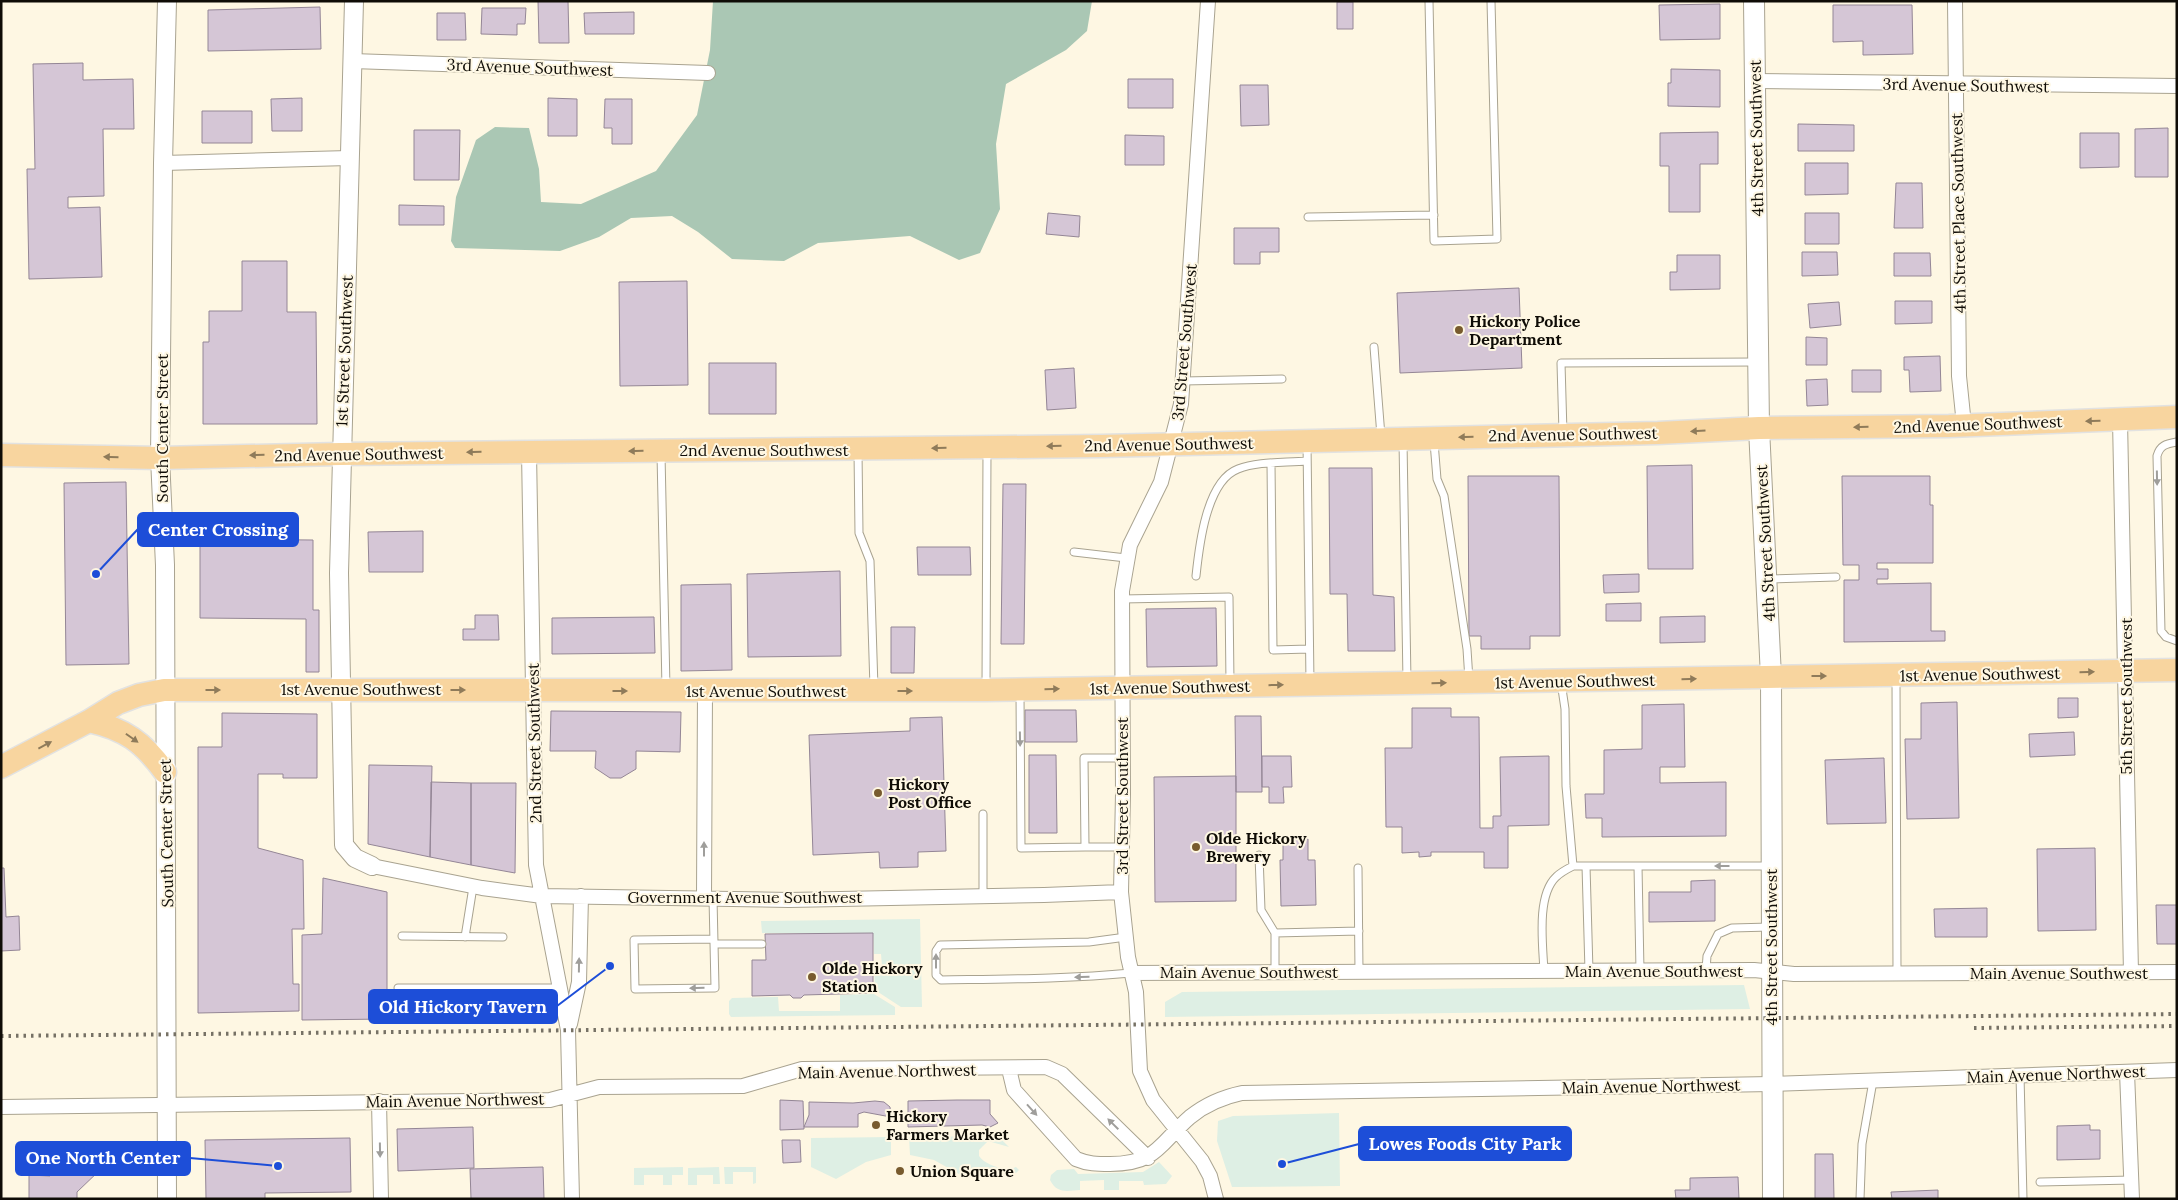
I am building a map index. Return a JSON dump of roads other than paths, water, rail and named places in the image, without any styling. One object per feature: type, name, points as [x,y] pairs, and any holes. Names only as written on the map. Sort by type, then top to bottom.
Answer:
[{"type":"main road","name":"4th Street Southwest","points":[[1754,1],[1759,428],[1771,677],[1773,1199]]},
{"type":"main road","name":"2nd Avenue Southwest","points":[[1,455],[160,458],[340,454],[1172,444],[1307,451],[1381,439],[1403,438],[1759,428],[1964,425],[2177,417]]},
{"type":"main road","name":"1st Avenue Southwest","points":[[1,767],[89,721],[118,702],[164,690],[1020,690],[2177,670]]},
{"type":"main road","points":[[89,721],[112,726],[130,736],[150,751],[164,772]]},
{"type":"street","name":"South Center Street","points":[[167,1],[163,163],[160,458],[165,565],[164,772],[168,1034],[167,1199]]},
{"type":"street","name":"1st Street Southwest","points":[[354,1],[340,454],[339,689],[344,845],[355,858],[372,866]]},
{"type":"street","name":"3rd Street Southwest","points":[[1208,1],[1181,404],[1161,482],[1137,528],[1126,558],[1122,599],[1123,758],[1121,892],[1131,973],[1136,992],[1140,1071],[1153,1100],[1202,1161],[1210,1176],[1216,1199]]},
{"type":"street","name":"4th Street Place Southwest","points":[[1955,1],[1959,376],[1964,425]]},
{"type":"street","name":"3rd Avenue Southwest","points":[[352,61],[708,73]]},
{"type":"street","name":"3rd Avenue Southwest","points":[[1755,81],[2177,86]]},
{"type":"street","points":[[163,163],[350,158]]},
{"type":"street","name":"5th Street Southwest","points":[[2120,420],[2131,973]]},
{"type":"street","name":"2nd Street Southwest","points":[[529,452],[536,866],[568,1030],[572,1199]]},
{"type":"street","points":[[705,691],[709,898]]},
{"type":"street","name":"Government Avenue Southwest","points":[[372,866],[474,886],[542,896],[789,900],[1121,892]]},
{"type":"street","name":"2nd Street Southwest","points":[[568,1030],[579,982],[581,896]]},
{"type":"street","name":"Main Avenue Southwest","points":[[1131,973],[1706,970],[1771,971],[1794,974],[2177,972]]},
{"type":"street","name":"Main Avenue Northwest","points":[[1,1108],[168,1104],[542,1100],[599,1087],[743,1086],[802,1069],[1009,1069],[1046,1067],[1056,1069],[1148,1158]]},
{"type":"street","name":"Main Avenue Northwest","points":[[1009,1069],[1014,1090],[1076,1158],[1088,1164],[1128,1164],[1148,1158],[1190,1117],[1221,1098],[1242,1093],[1772,1084],[2177,1070]]},
{"type":"street","points":[[2127,1072],[2132,1199]]},
{"type":"street","points":[[379,1101],[381,1199]]},
{"type":"lane","points":[[1429,1],[1434,241],[1497,239],[1491,1]]},
{"type":"lane","points":[[1308,217],[1434,215]]},
{"type":"lane","points":[[1374,347],[1381,439]]},
{"type":"lane","points":[[1563,435],[1561,363],[1758,362]]},
{"type":"lane","points":[[1183,381],[1282,379]]},
{"type":"lane","points":[[1403,438],[1407,684]]},
{"type":"lane","points":[[1434,438],[1437,479],[1444,496],[1467,649],[1469,683]]},
{"type":"lane","points":[[2177,442],[2164,444],[2159,449],[2157,456],[2161,631],[2166,637],[2177,641]]},
{"type":"lane","points":[[986,690],[987,447]]},
{"type":"lane","points":[[858,449],[859,533],[870,561],[874,691]]},
{"type":"lane","points":[[661,450],[666,691]]},
{"type":"lane","points":[[1196,576],[1202,534],[1209,508],[1222,479],[1238,469],[1271,463],[1307,451],[1310,685]]},
{"type":"lane","points":[[1271,463],[1273,650],[1309,649]]},
{"type":"lane","points":[[1074,552],[1126,558]]},
{"type":"lane","points":[[1767,579],[1836,578]]},
{"type":"lane","points":[[1122,599],[1229,598],[1230,686]]},
{"type":"lane","points":[[1896,675],[1897,973]]},
{"type":"lane","points":[[1561,682],[1565,709],[1566,786],[1573,866]]},
{"type":"lane","points":[[1020,690],[1021,848],[1122,847]]},
{"type":"lane","points":[[1085,847],[1084,758],[1123,758]]},
{"type":"lane","points":[[983,814],[983,896]]},
{"type":"lane","points":[[1259,855],[1261,910],[1275,933],[1275,972]]},
{"type":"lane","points":[[1544,972],[1542,916],[1548,888],[1556,877],[1573,866],[1771,866]]},
{"type":"lane","points":[[1586,866],[1589,971]]},
{"type":"lane","points":[[1638,866],[1640,971]]},
{"type":"lane","points":[[1358,868],[1360,972]]},
{"type":"lane","points":[[465,937],[474,886]]},
{"type":"lane","points":[[709,898],[714,942],[715,988],[635,989],[634,940],[714,942],[762,944]]},
{"type":"lane","points":[[1706,970],[1707,956],[1718,934],[1732,928],[1771,927]]},
{"type":"lane","points":[[1275,933],[1359,931]]},
{"type":"lane","points":[[402,936],[503,937]]},
{"type":"lane","points":[[1126,937],[1089,942],[940,945],[936,951],[936,975],[941,980],[999,980],[1090,977],[1131,973]]},
{"type":"lane","points":[[398,988],[561,988]]},
{"type":"lane","points":[[2020,1076],[2023,1199]]},
{"type":"lane","points":[[1860,1199],[1862,1144],[1873,1081]]},
{"type":"lane","points":[[2040,1182],[2132,1180]]},
{"type":"railway","points":[[1,1036],[2177,1014]]},
{"type":"railway","points":[[1974,1028],[2177,1026]]},
{"type":"place","name":"Hickory Police Department","points":[[1459,330]]},
{"type":"place","name":"Center Crossing","points":[[96,574]]},
{"type":"place","name":"Hickory Post Office","points":[[878,793]]},
{"type":"place","name":"Olde Hickory Brewery","points":[[1196,847]]},
{"type":"place","name":"Old Hickory Tavern","points":[[610,966]]},
{"type":"place","name":"Olde Hickory Station","points":[[812,977]]},
{"type":"place","name":"Hickory Farmers Market","points":[[876,1125]]},
{"type":"place","name":"Lowes Foods City Park","points":[[1282,1164]]},
{"type":"place","name":"One North Center","points":[[278,1166]]},
{"type":"place","name":"Union Square","points":[[900,1171]]}]
